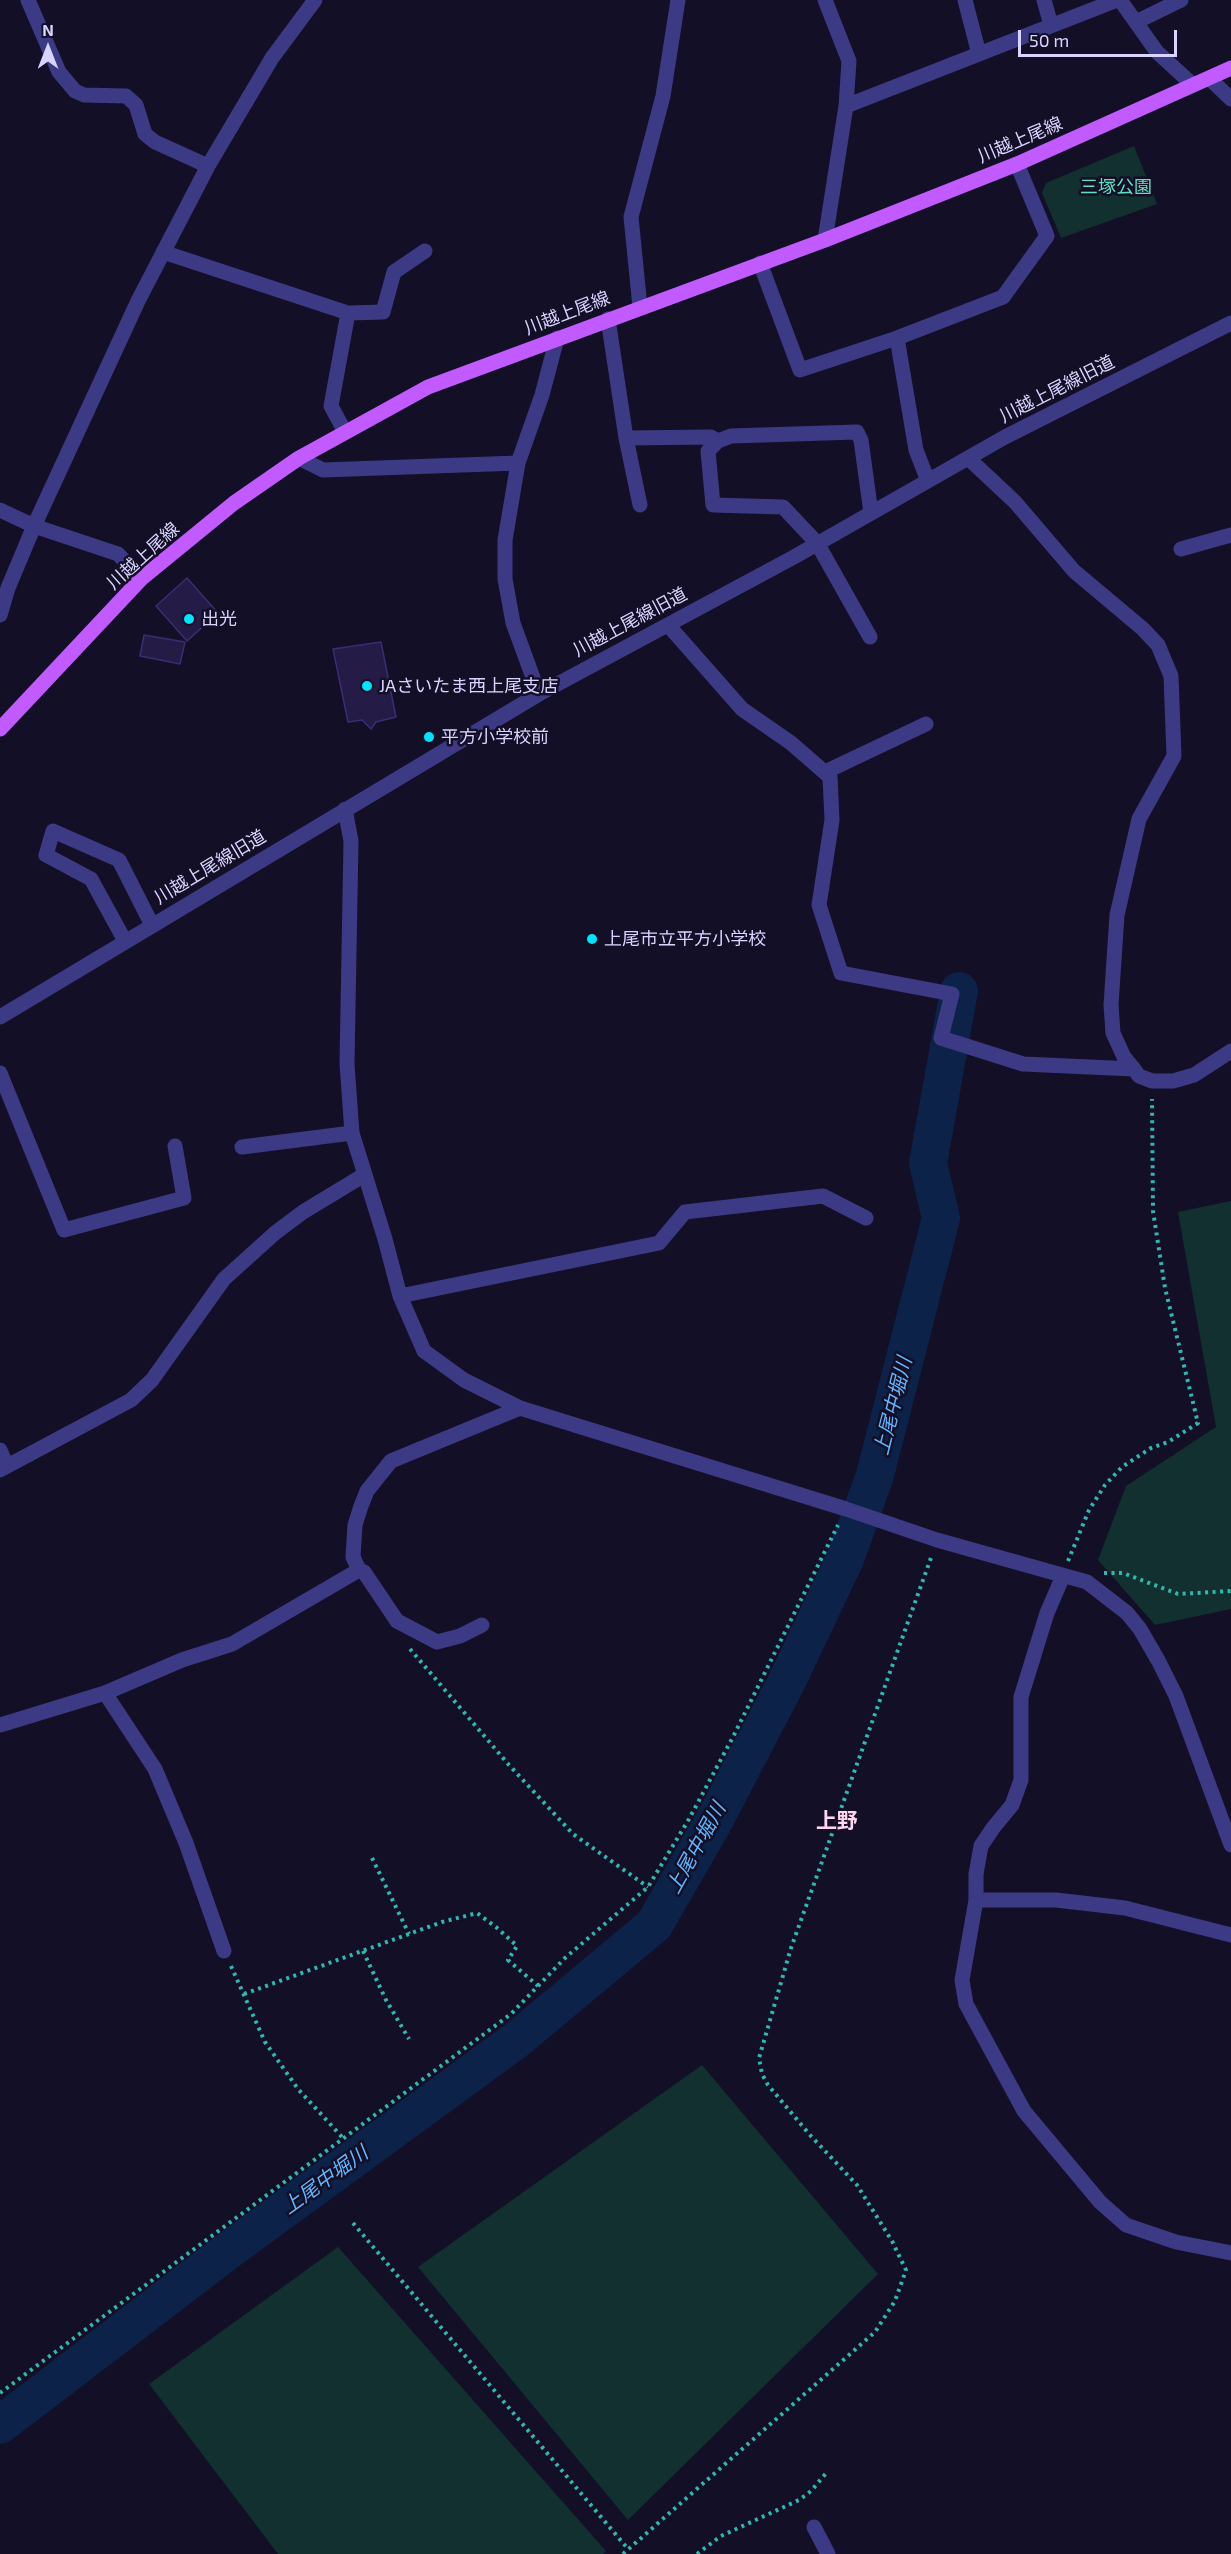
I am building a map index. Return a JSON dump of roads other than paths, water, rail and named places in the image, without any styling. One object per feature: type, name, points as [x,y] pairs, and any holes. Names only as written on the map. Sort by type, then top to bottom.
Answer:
[{"type":"main road","name":"川越上尾線","points":[[0,729],[141,579],[234,503],[299,458],[428,387],[825,240],[1017,164],[1231,68]]},
{"type":"street","points":[[28,0],[59,72],[75,91],[84,95],[126,96],[136,105],[145,134],[155,142],[207,166]]},
{"type":"street","points":[[299,0],[301,17]]},
{"type":"street","points":[[0,615],[8,588],[34,526],[163,252],[207,166],[272,58],[315,0]]},
{"type":"street","points":[[640,307],[631,217],[663,96],[678,0]]},
{"type":"street","points":[[825,0],[849,61],[846,106],[825,240]]},
{"type":"street","points":[[965,0],[979,54]]},
{"type":"street","points":[[1044,0],[1051,25]]},
{"type":"street","points":[[846,106],[1118,0],[1157,52],[1193,85]]},
{"type":"street","points":[[1136,22],[1181,0]]},
{"type":"street","points":[[1210,79],[1231,99]]},
{"type":"street","points":[[760,263],[800,370],[897,338],[1003,297],[1047,236],[1017,164]]},
{"type":"street","points":[[163,252],[348,313],[383,312],[394,272],[425,251]]},
{"type":"street","points":[[345,432],[331,406],[348,313]]},
{"type":"street","points":[[608,319],[626,438],[640,505]]},
{"type":"street","name":"川越上尾線旧道","points":[[0,1017],[345,808],[539,694],[968,458],[1231,323]]},
{"type":"street","points":[[539,694],[513,623],[506,579],[505,540],[518,463],[542,395],[557,338]]},
{"type":"street","points":[[897,338],[916,450],[928,481]]},
{"type":"street","points":[[870,637],[817,543],[783,507],[713,505],[708,451],[718,441],[731,436],[857,432],[861,440],[871,513]]},
{"type":"street","points":[[626,438],[711,436],[718,441]]},
{"type":"street","points":[[299,458],[323,470],[518,463]]},
{"type":"street","points":[[968,458],[1014,502],[1074,571],[1143,629],[1158,645],[1171,676],[1174,756],[1139,819],[1117,915],[1111,1005],[1113,1033],[1124,1057],[1139,1076],[1152,1081],[1173,1081],[1194,1075],[1231,1052]]},
{"type":"street","points":[[0,510],[34,526],[118,554],[141,579]]},
{"type":"street","points":[[1181,549],[1231,535]]},
{"type":"street","points":[[668,624],[742,709],[791,743],[830,777],[832,820],[819,905],[841,973],[952,994],[941,1038],[1023,1064],[1134,1069]]},
{"type":"street","points":[[825,772],[926,724]]},
{"type":"street","points":[[345,808],[351,841],[347,1064],[352,1133],[400,1296],[424,1351],[464,1380],[520,1408],[857,1512],[937,1540],[1087,1582],[1127,1613],[1140,1629],[1159,1662],[1176,1696],[1231,1845]]},
{"type":"street","points":[[125,941],[91,879],[46,855],[53,831],[119,860],[152,925]]},
{"type":"street","points":[[0,1073],[64,1230],[184,1198],[175,1146]]},
{"type":"street","points":[[242,1148],[352,1133]]},
{"type":"street","points":[[0,1450],[4,1468],[130,1400],[152,1380],[224,1279],[268,1239],[303,1212],[364,1174]]},
{"type":"street","points":[[400,1296],[658,1243],[685,1212],[823,1196],[866,1218]]},
{"type":"street","points":[[482,1625],[460,1636],[437,1642],[397,1621],[353,1557],[356,1525],[367,1491],[391,1461],[520,1408]]},
{"type":"street","points":[[0,1725],[105,1693],[182,1660],[232,1644],[360,1570]]},
{"type":"street","points":[[1064,1576],[1047,1613],[1021,1697],[1021,1780],[1012,1805],[981,1846],[976,1874],[976,1900],[962,1980],[966,2004],[1024,2111],[1100,2202],[1126,2225],[1176,2242],[1231,2253]]},
{"type":"street","points":[[105,1693],[155,1769],[186,1843],[224,1951]]},
{"type":"street","points":[[976,1900],[1056,1900],[1125,1908],[1231,1935]]},
{"type":"street","points":[[814,2527],[828,2554]]},
{"type":"waterway","name":"上尾中堀川","points":[[0,2425],[229,2250],[515,2041],[654,1925],[714,1821],[786,1683],[845,1559],[875,1475],[941,1218],[928,1163],[959,991]]},
{"type":"place","name":"出光","points":[[189,619]]},
{"type":"place","name":"JAさいたま西上尾支店","points":[[367,686]]},
{"type":"place","name":"平方小学校前","points":[[429,737]]},
{"type":"place","name":"上尾市立平方小学校","points":[[592,939]]},
{"type":"district","name":"上野","points":[[837,1821]]},
{"type":"park label","name":"三塚公園","points":[[1116,187]]}]
